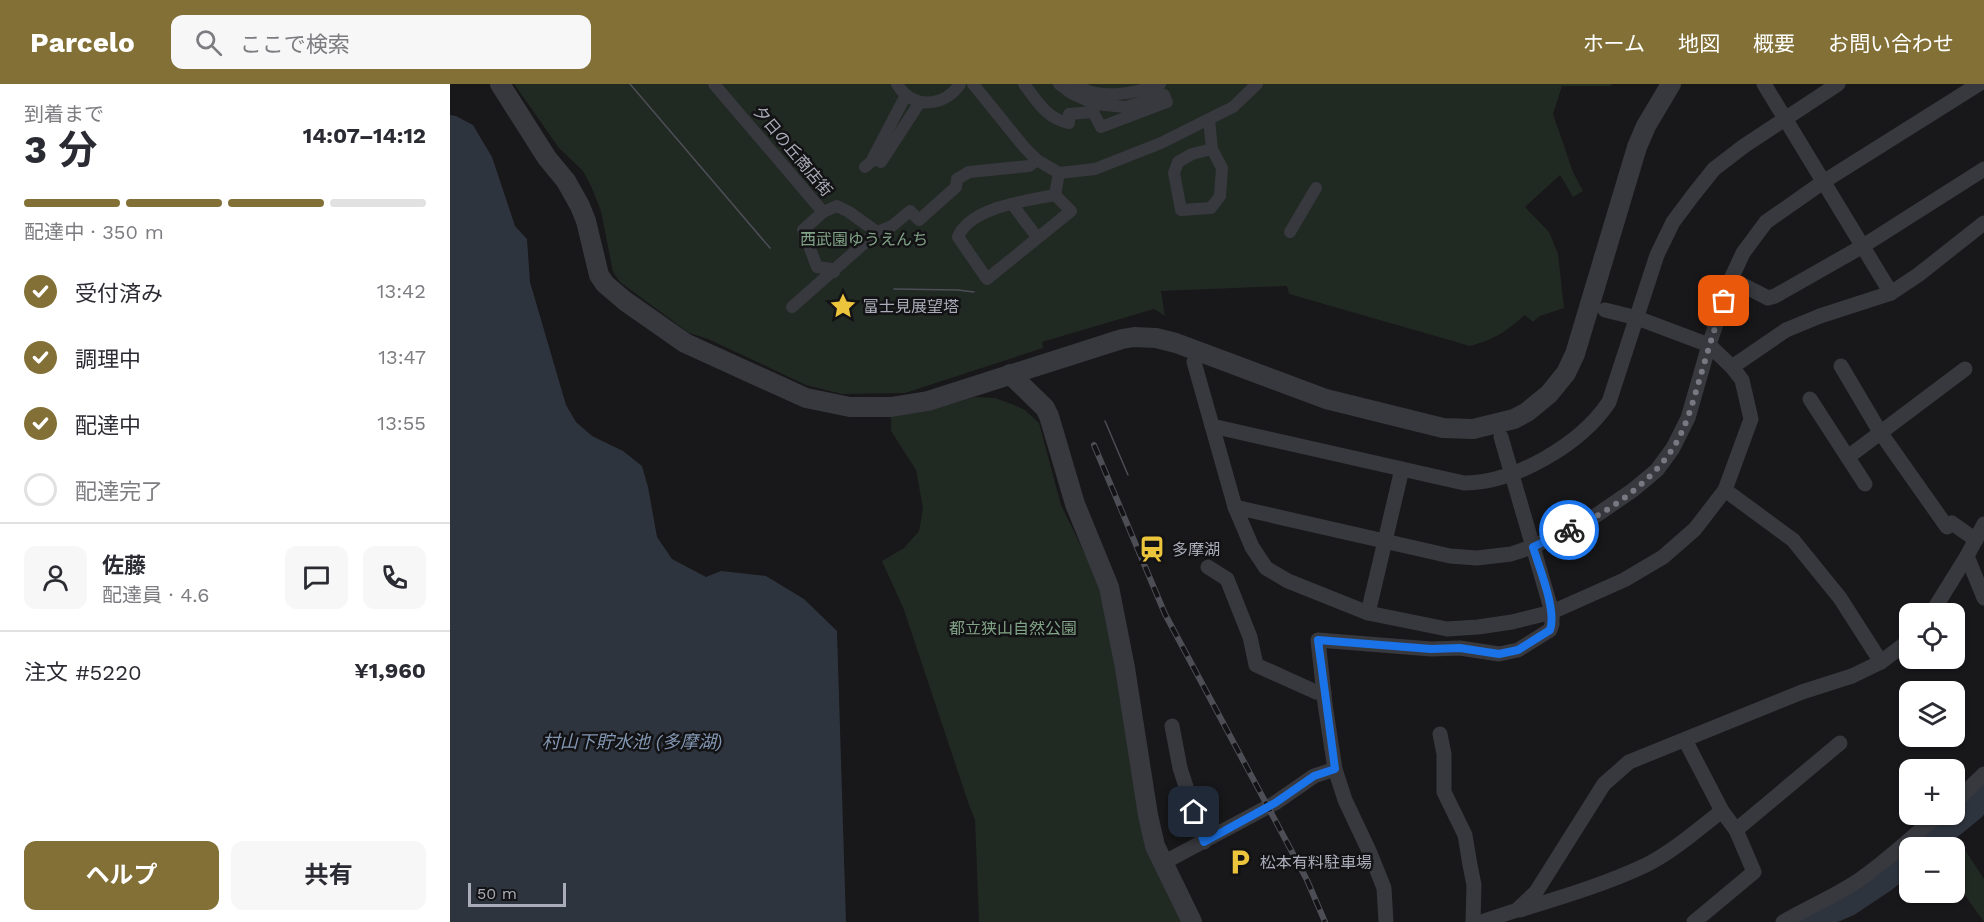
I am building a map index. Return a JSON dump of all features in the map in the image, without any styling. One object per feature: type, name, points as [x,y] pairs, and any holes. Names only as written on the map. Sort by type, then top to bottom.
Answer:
[{"type":"street","points":[[500,84],[547,158],[566,181],[580,206],[596,264],[605,284],[625,301],[685,343],[801,396],[850,407],[908,405],[1122,339],[1156,338],[1192,348],[1326,399],[1443,428],[1473,429],[1514,419],[1527,412],[1549,394],[1566,373],[1575,354],[1637,147],[1646,126],[1671,84]]},
{"type":"street","name":"夕日の丘商店街","points":[[714,84],[823,212]]},
{"type":"street","points":[[897,84],[912,100],[928,104],[946,99],[960,84]]},
{"type":"street","points":[[973,84],[1037,160],[1059,172],[1095,169],[1161,143],[1233,107],[1257,84]]},
{"type":"street","points":[[1024,84],[1046,113],[1069,123],[1069,114],[1098,98],[1135,93],[1160,84]]},
{"type":"street","points":[[1059,84],[1071,93],[1098,98],[1126,107],[1164,95],[1167,102],[1101,127],[1098,98]]},
{"type":"street","points":[[1074,84],[1098,98]]},
{"type":"street","points":[[1764,84],[1891,293]]},
{"type":"street","points":[[1212,426],[1464,483],[1476,483],[1512,475],[1575,440],[1599,417],[1609,402],[1657,255],[1674,222],[1714,169],[1744,146],[1838,84]]},
{"type":"street","points":[[1235,507],[1450,556],[1477,558],[1511,554],[1533,547],[1585,523],[1634,490],[1657,470],[1673,448],[1688,418],[1731,279],[1743,253],[1766,222],[1823,182],[1979,84]]},
{"type":"street","points":[[865,167],[872,162],[906,95]]},
{"type":"street","points":[[874,157],[881,162],[920,102]]},
{"type":"street","points":[[1209,120],[1212,149],[1222,168],[1220,196],[1211,208],[1181,210],[1174,173],[1178,162],[1192,154],[1212,149]]},
{"type":"street","points":[[792,307],[877,232],[892,226],[910,211],[919,220],[956,187],[957,179],[969,172],[1029,166],[1037,160]]},
{"type":"street","points":[[1731,279],[1768,298],[1775,296],[1863,246],[1984,169]]},
{"type":"street","points":[[1055,195],[1059,172]]},
{"type":"street","points":[[1290,232],[1316,188]]},
{"type":"street","points":[[1055,195],[1071,211],[987,279],[958,237],[962,226],[998,207],[1055,195]]},
{"type":"street","points":[[1012,204],[1037,237]]},
{"type":"street","points":[[834,272],[832,269],[817,267],[803,230],[823,212],[837,206],[877,232]]},
{"type":"street","points":[[1732,367],[1786,330],[1820,316],[1891,293],[1918,275],[1984,223]]},
{"type":"street","points":[[1194,362],[1235,507],[1252,547],[1266,568],[1298,586],[1368,613],[1447,629],[1512,622],[1552,612],[1624,580],[1664,557],[1695,530],[1725,490],[1751,419],[1742,380],[1709,345],[1637,318],[1605,310]]},
{"type":"street","points":[[1841,366],[1880,432],[1947,527],[1952,523],[1976,540]]},
{"type":"street","points":[[1848,457],[1965,369]]},
{"type":"street","points":[[1010,374],[1045,408],[1049,416],[1075,504],[1109,587],[1155,846],[1191,922]]},
{"type":"street","points":[[1810,399],[1865,484]]},
{"type":"street","points":[[1386,922],[1384,888],[1371,853],[1345,800],[1335,769],[1318,640],[1359,645],[1431,649],[1460,648],[1508,653],[1518,650],[1550,630],[1552,612],[1501,437]]},
{"type":"street","points":[[1368,613],[1402,469]]},
{"type":"street","points":[[1725,490],[1793,540],[1840,598],[1881,662]]},
{"type":"street","points":[[1938,603],[1984,524]]},
{"type":"street","points":[[1967,556],[1984,598]]},
{"type":"street","points":[[1208,567],[1227,579],[1250,637],[1256,665],[1316,692],[1324,693]]},
{"type":"street","points":[[1517,910],[1536,892],[1604,784],[1629,762],[1802,692],[1852,676],[1881,662],[1899,648]]},
{"type":"street","points":[[1172,726],[1180,768],[1204,842]]},
{"type":"street","points":[[1440,734],[1444,754],[1444,792],[1465,835],[1474,885],[1473,922]]},
{"type":"street","points":[[1685,740],[1722,811],[1736,830],[1754,872],[1694,922]]},
{"type":"street","points":[[1736,830],[1840,743]]},
{"type":"street","points":[[1163,863],[1282,799],[1314,776],[1335,769]]},
{"type":"street","points":[[1965,792],[1984,774]]},
{"type":"street","points":[[1481,922],[1559,898],[1647,864],[1676,846],[1722,811]]},
{"type":"street","points":[[1783,922],[1858,881],[1927,825]]},
{"type":"green space","name":"西武園ゆうえんち","points":[[514,84],[1612,84],[1611,86],[1562,86],[1553,114],[1573,172],[1583,191],[1573,197],[1560,175],[1525,207],[1549,232],[1558,254],[1564,308],[1540,316],[1533,322],[1525,315],[1487,341],[1470,346],[1289,294],[1287,286],[1161,291],[1165,316],[1154,309],[1042,342],[1043,348],[905,393],[842,394],[806,385],[708,339],[689,333],[620,282],[613,272],[601,211],[583,171],[559,148]]},
{"type":"green space","name":"都立狭山自然公園","points":[[975,397],[995,398],[1012,404],[1025,410],[1039,423],[1061,505],[1106,597],[1182,922],[979,922],[975,820],[904,610],[882,561],[904,548],[919,531],[923,508],[916,470],[891,431],[891,416],[927,411]]},
{"type":"green space","points":[[1965,850],[1984,879],[1984,922],[1965,895]]},
{"type":"water","name":"村山下貯水池 (多摩湖)","points":[[450,115],[473,125],[492,157],[515,226],[527,239],[530,282],[566,405],[576,422],[592,436],[623,451],[642,466],[657,537],[672,559],[706,577],[721,571],[766,576],[804,599],[837,631],[846,922],[450,922]]},
{"type":"waterway","points":[[1939,837],[1973,809],[1984,796]]},
{"type":"waterway","points":[[1808,922],[1849,904],[1899,869]]},
{"type":"tram line","points":[[630,84],[770,248]]},
{"type":"tram line","points":[[894,289],[974,292]]},
{"type":"tram line","points":[[1105,421],[1128,475]]},
{"type":"railway","points":[[1094,445],[1165,614],[1307,880],[1325,922]]},
{"type":"way so far","points":[[1569,530],[1585,523],[1634,490],[1657,470],[1673,448],[1688,418],[1724,301]]},
{"type":"place","name":"富士見展望塔","points":[[843,306]]},
{"type":"place","name":"多摩湖","points":[[1152,549]]},
{"type":"place","name":"松本有料駐車場","points":[[1240,862]]},
{"type":"route","points":[[1194,812],[1204,842],[1288,796],[1314,776],[1335,769],[1318,640],[1359,645],[1431,649],[1460,648],[1499,654],[1518,650],[1550,630],[1552,612],[1533,547],[1569,530]]}]
